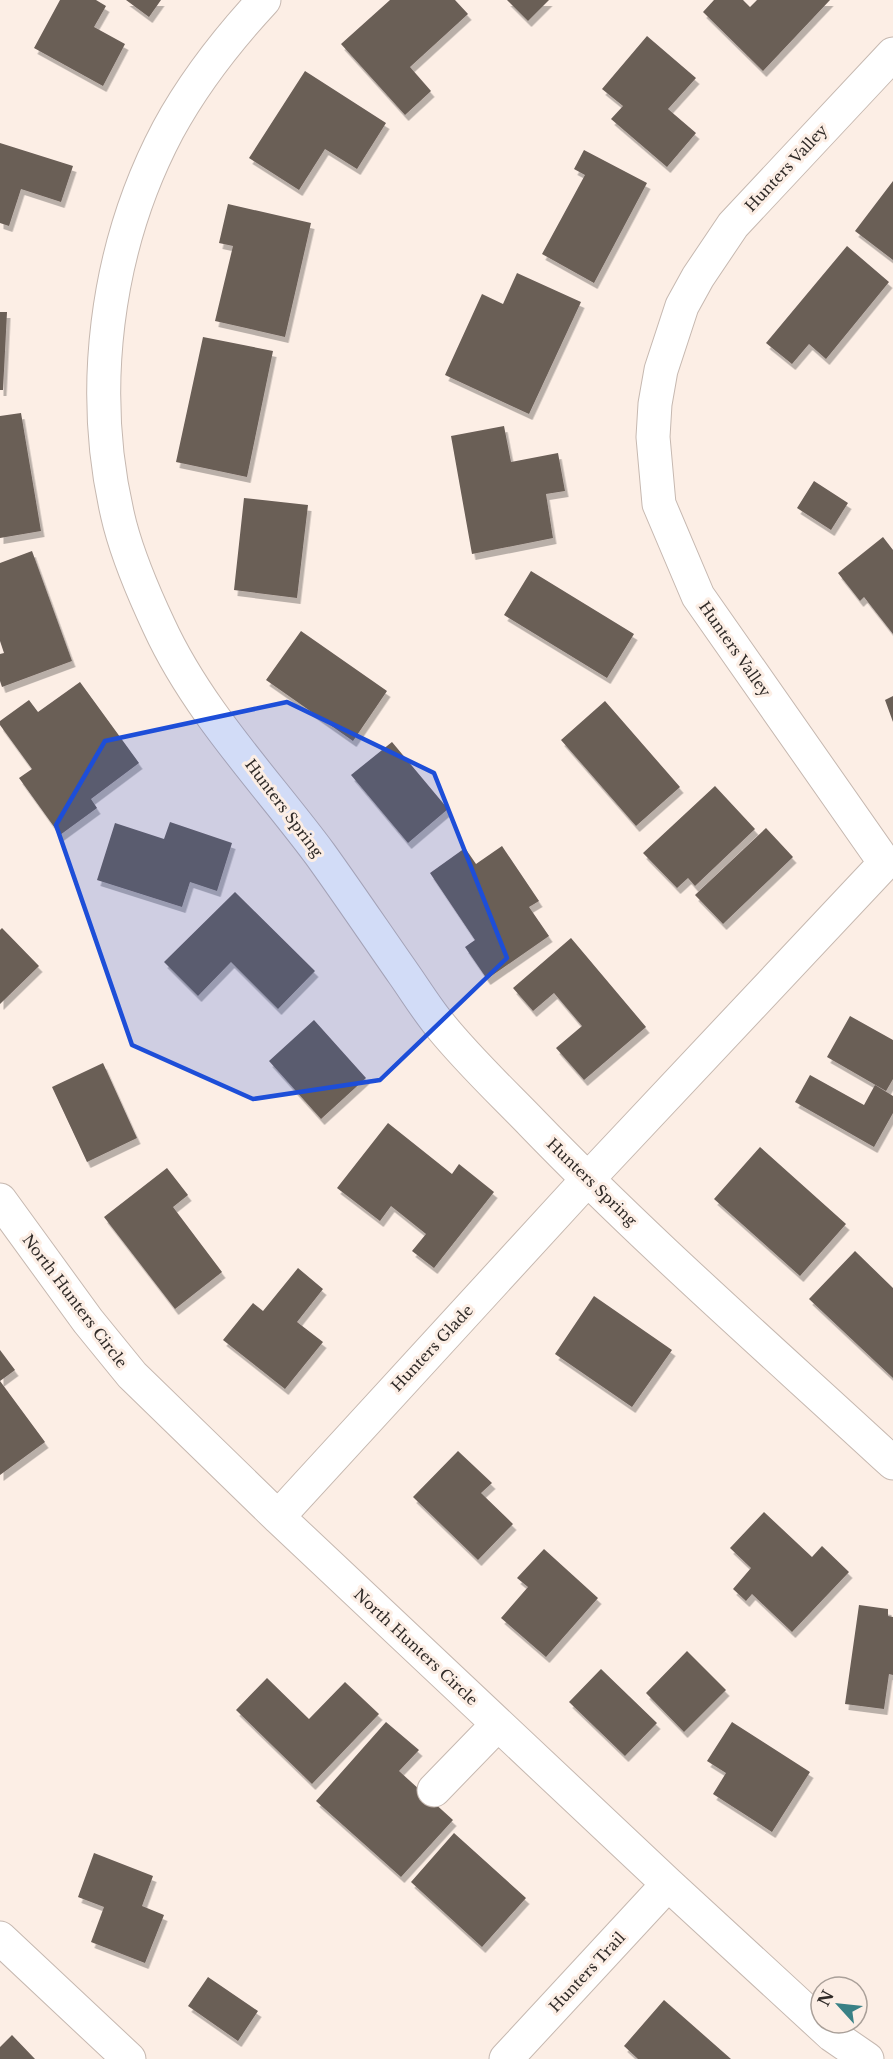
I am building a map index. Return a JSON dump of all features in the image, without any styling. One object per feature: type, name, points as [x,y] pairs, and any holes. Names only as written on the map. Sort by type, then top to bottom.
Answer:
[{"type":"street","name":"Hunters Spring","points":[[264,0],[232,34],[197,81],[168,131],[143,184],[125,239],[112,296],[105,353],[104,411],[109,470],[121,526],[137,575],[160,629],[197,694],[320,855],[439,1024],[587,1180],[893,1463]]},
{"type":"street","name":"Hunters Valley","points":[[587,1180],[885,862],[698,596],[659,504],[653,437],[661,370],[682,306],[698,277],[733,225],[893,54]]},
{"type":"street","name":"Hunters Glade","points":[[278,1517],[587,1180]]},
{"type":"street","name":"North Hunters Circle","points":[[0,1200],[88,1321],[132,1375],[278,1517],[668,1884],[832,2035],[867,2059]]},
{"type":"street","points":[[434,1790],[498,1724]]},
{"type":"street","name":"Hunters Trail","points":[[506,2059],[668,1884]]},
{"type":"street","points":[[0,1938],[129,2059]]},
{"type":"highlighted area","points":[[287,702],[434,773],[507,958],[380,1080],[253,1099],[132,1045],[56,825],[105,741]]},
{"type":"building","points":[[60,0],[96,0],[106,6],[94,27],[125,44],[103,86],[34,48]]},
{"type":"building","points":[[126,0],[161,0],[149,17]]},
{"type":"building","points":[[390,0],[455,0],[468,14],[410,67],[431,91],[405,115],[341,44]]},
{"type":"building","points":[[507,0],[549,0],[528,21]]},
{"type":"building","points":[[714,0],[743,0],[750,7],[757,0],[830,0],[763,71],[703,12]]},
{"type":"building","points":[[647,36],[696,78],[668,109],[696,133],[667,167],[611,119],[623,106],[602,89]]},
{"type":"building","points":[[305,71],[386,123],[357,169],[325,149],[299,190],[249,158]]},
{"type":"building","points":[[0,143],[73,166],[61,202],[21,189],[9,226],[0,223]]},
{"type":"building","points":[[584,150],[647,183],[594,283],[542,254],[585,175],[574,169]]},
{"type":"building","points":[[893,181],[893,260],[855,231]]},
{"type":"building","points":[[228,204],[311,223],[285,337],[215,321],[233,246],[219,243]]},
{"type":"building","points":[[847,246],[889,282],[826,359],[809,344],[792,364],[766,343]]},
{"type":"building","points":[[517,273],[581,302],[529,414],[445,375],[482,294],[503,304]]},
{"type":"building","points":[[0,312],[7,312],[3,390],[0,390]]},
{"type":"building","points":[[203,337],[273,351],[247,477],[176,462]]},
{"type":"building","points":[[21,413],[41,531],[0,538],[0,416]]},
{"type":"building","points":[[504,426],[511,462],[558,453],[565,491],[546,494],[553,538],[472,554],[451,436]]},
{"type":"building","points":[[814,481],[848,503],[831,530],[797,508]]},
{"type":"building","points":[[244,498],[308,505],[297,598],[234,590]]},
{"type":"building","points":[[883,537],[893,550],[893,634],[864,597],[860,601],[838,573]]},
{"type":"building","points":[[32,551],[72,661],[2,687],[0,654],[4,653],[0,641],[0,563]]},
{"type":"building","points":[[531,571],[634,634],[607,678],[504,615]]},
{"type":"building","points":[[301,631],[387,691],[353,741],[266,680]]},
{"type":"building","points":[[80,682],[139,763],[91,799],[97,808],[60,835],[19,778],[32,769],[0,725],[0,721],[29,700],[38,712]]},
{"type":"building","points":[[893,696],[893,722],[885,700]]},
{"type":"building","points":[[605,701],[680,787],[636,826],[561,740]]},
{"type":"building","points":[[392,742],[448,809],[408,843],[351,775]]},
{"type":"building","points":[[715,786],[755,829],[695,886],[688,878],[677,888],[643,853]]},
{"type":"building","points":[[170,822],[232,843],[217,891],[190,882],[182,907],[97,880],[115,823],[164,839]]},
{"type":"building","points":[[766,828],[793,857],[723,924],[695,895]]},
{"type":"building","points":[[502,846],[539,901],[529,907],[549,936],[487,979],[465,947],[475,940],[430,873],[465,848],[476,864]]},
{"type":"building","points":[[235,892],[315,971],[278,1009],[231,962],[198,996],[164,962]]},
{"type":"building","points":[[2,928],[39,966],[0,1004],[0,930]]},
{"type":"building","points":[[571,938],[646,1027],[584,1080],[556,1048],[582,1026],[554,993],[533,1011],[513,988]]},
{"type":"building","points":[[850,1016],[893,1040],[893,1079],[886,1091],[827,1057]]},
{"type":"building","points":[[314,1020],[366,1078],[321,1119],[269,1061]]},
{"type":"building","points":[[103,1063],[137,1138],[87,1162],[52,1087]]},
{"type":"building","points":[[810,1075],[864,1105],[875,1085],[893,1096],[893,1113],[874,1147],[795,1102]]},
{"type":"building","points":[[388,1123],[452,1174],[459,1164],[494,1192],[434,1268],[412,1251],[426,1234],[391,1206],[380,1221],[337,1188]]},
{"type":"building","points":[[760,1147],[846,1224],[800,1276],[714,1199]]},
{"type":"building","points":[[167,1168],[188,1195],[173,1207],[222,1272],[175,1309],[104,1217]]},
{"type":"building","points":[[855,1251],[893,1288],[893,1378],[809,1299]]},
{"type":"building","points":[[298,1268],[323,1289],[297,1322],[323,1342],[285,1389],[223,1340],[253,1303],[263,1311]]},
{"type":"building","points":[[594,1296],[672,1350],[632,1407],[555,1354]]},
{"type":"building","points":[[0,1350],[15,1370],[0,1381]]},
{"type":"building","points":[[0,1381],[45,1442],[0,1475]]},
{"type":"building","points":[[458,1451],[492,1483],[481,1493],[513,1524],[478,1560],[413,1497]]},
{"type":"building","points":[[764,1512],[812,1557],[822,1546],[849,1572],[792,1632],[752,1594],[746,1601],[733,1589],[751,1568],[730,1548]]},
{"type":"building","points":[[544,1549],[598,1598],[546,1657],[501,1618],[528,1587],[517,1578]]},
{"type":"building","points":[[859,1605],[888,1609],[888,1616],[893,1617],[893,1675],[889,1674],[884,1709],[845,1704]]},
{"type":"building","points":[[687,1651],[726,1690],[684,1732],[646,1693]]},
{"type":"building","points":[[601,1669],[657,1723],[625,1756],[569,1702]]},
{"type":"building","points":[[267,1678],[309,1719],[345,1682],[379,1714],[312,1784],[236,1710]]},
{"type":"building","points":[[386,1722],[419,1750],[399,1771],[453,1820],[401,1877],[316,1801]]},
{"type":"building","points":[[732,1722],[810,1772],[772,1832],[713,1794],[726,1773],[707,1761]]},
{"type":"building","points":[[454,1833],[526,1898],[482,1947],[411,1882]]},
{"type":"building","points":[[94,1853],[153,1876],[142,1906],[164,1915],[145,1963],[91,1942],[104,1907],[78,1897]]},
{"type":"building","points":[[208,1977],[258,2011],[238,2041],[188,2006]]},
{"type":"building","points":[[664,2000],[731,2059],[638,2059],[624,2046]]},
{"type":"building","points":[[12,2035],[35,2059],[0,2059],[0,2047]]}]
